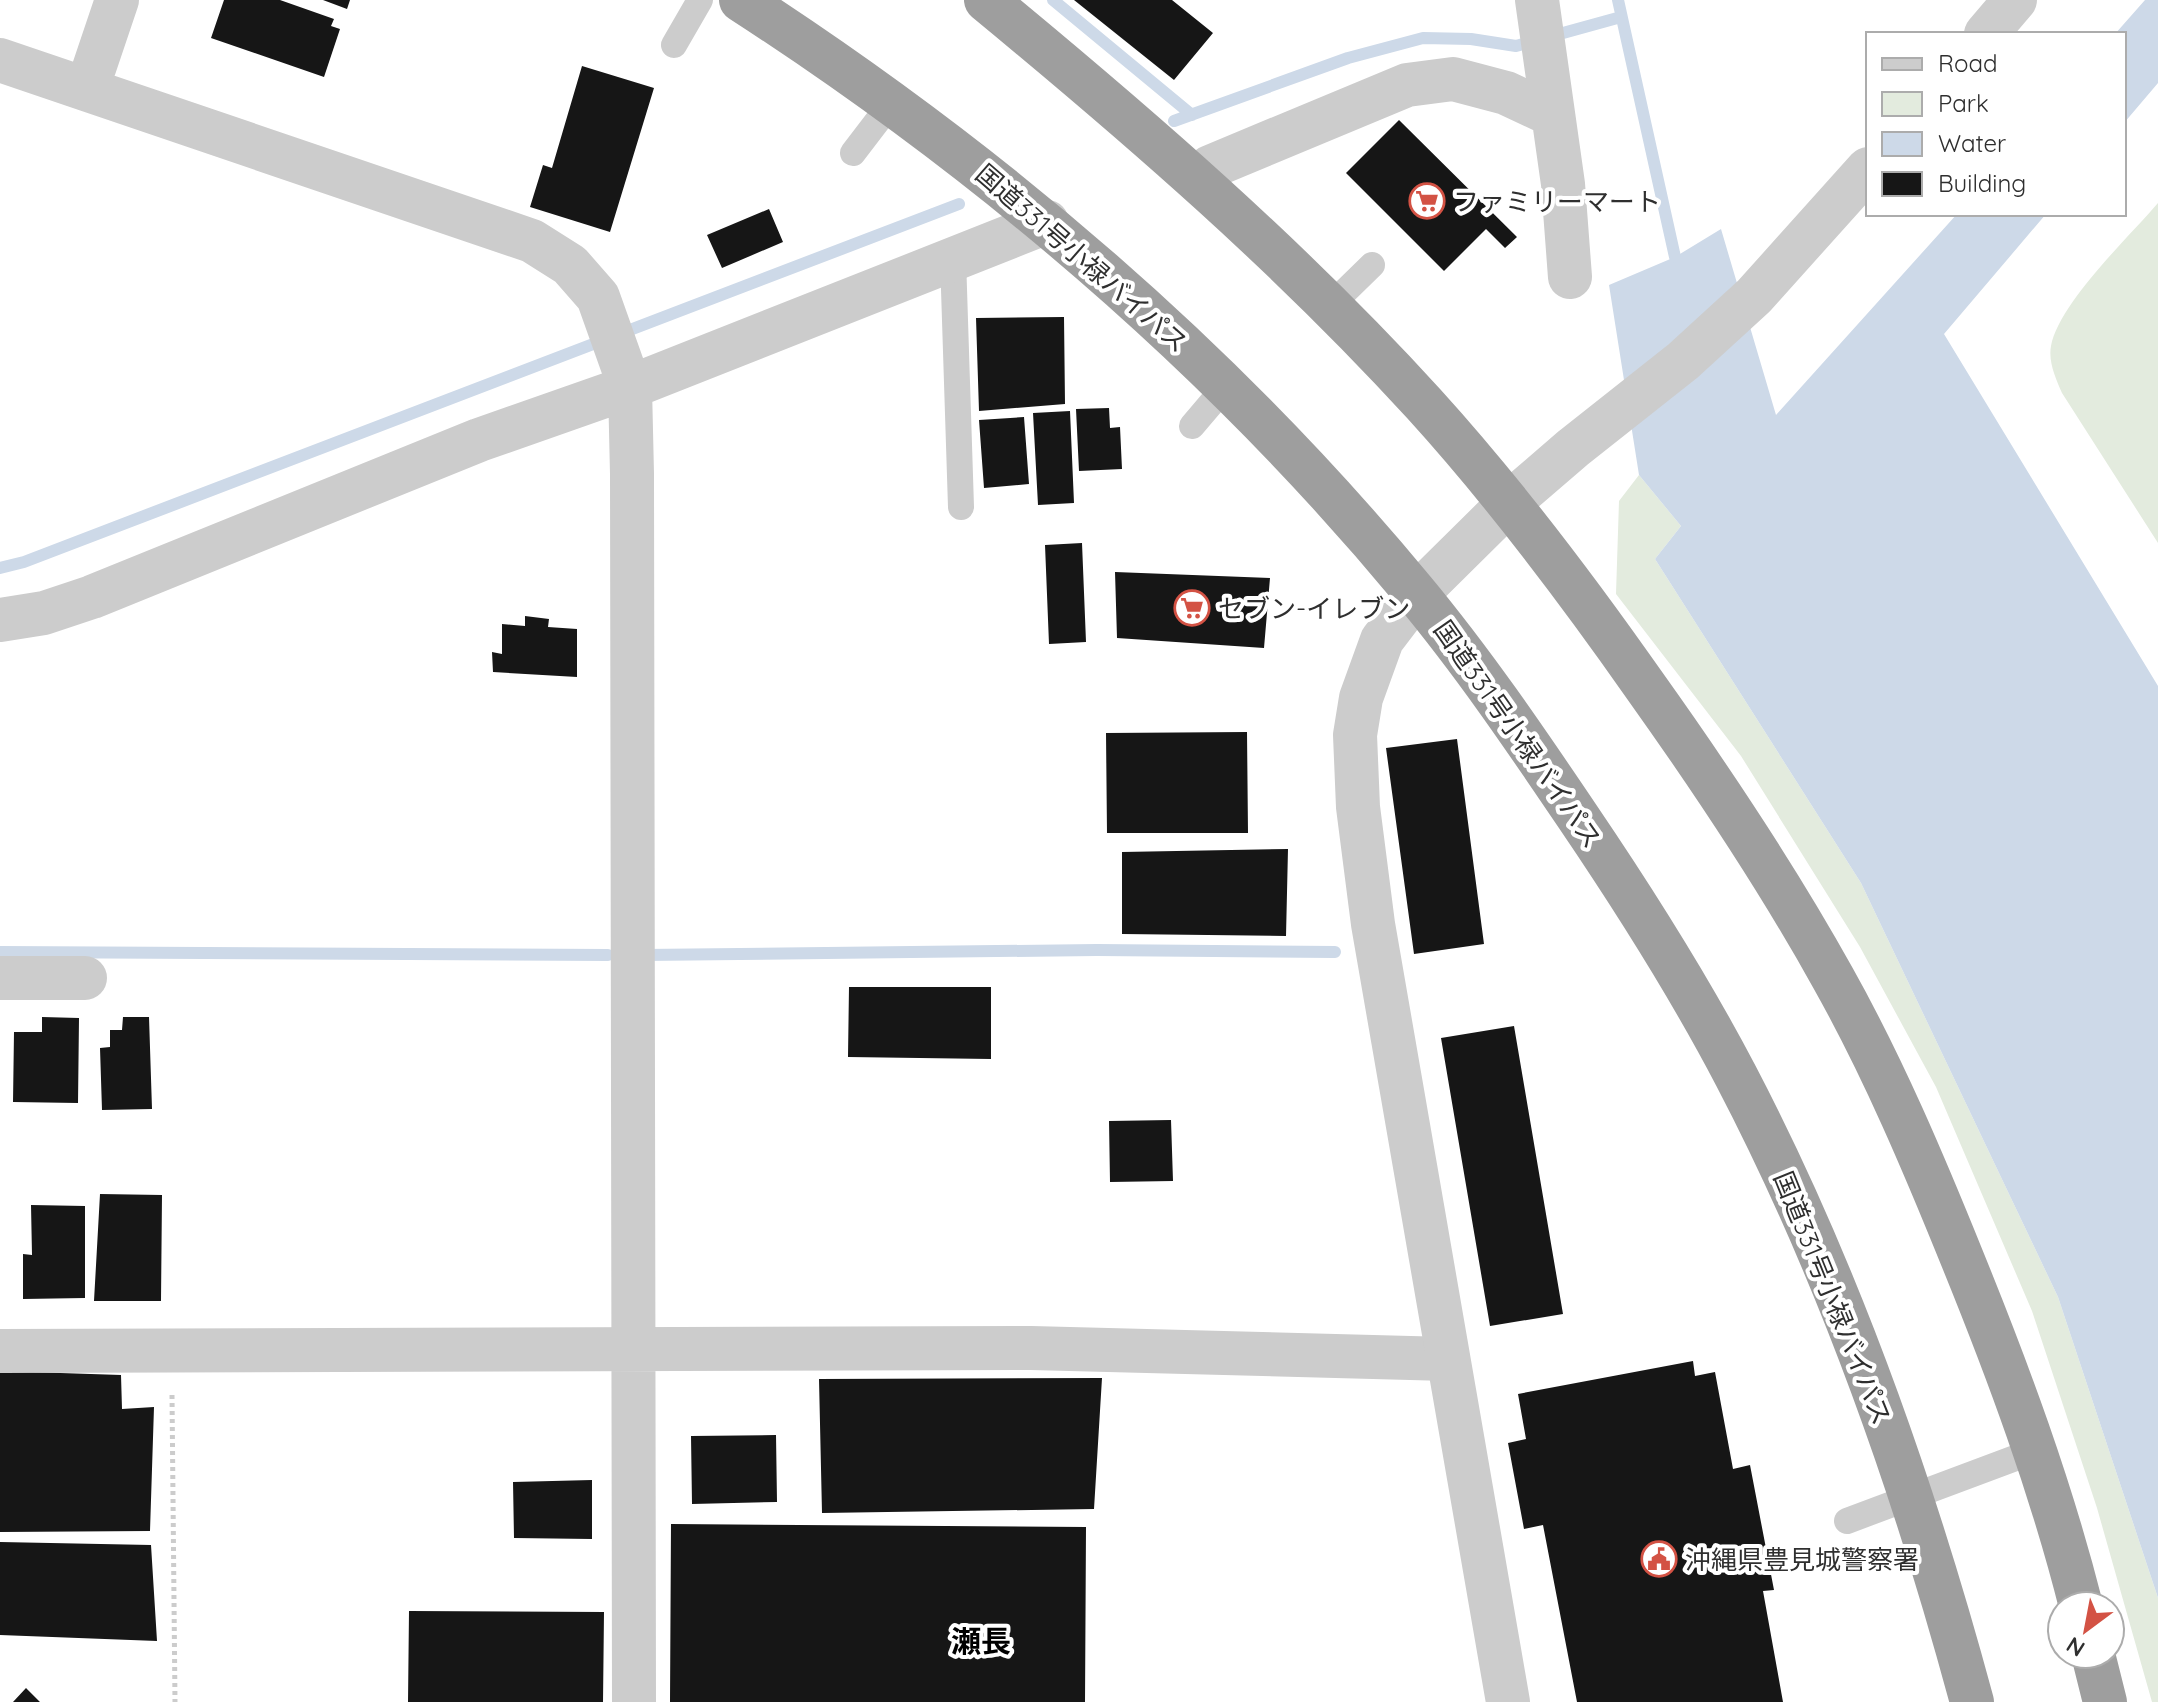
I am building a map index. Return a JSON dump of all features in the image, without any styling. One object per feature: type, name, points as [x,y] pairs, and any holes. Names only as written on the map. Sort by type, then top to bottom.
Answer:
[{"type":"highway","name":"国道331号小禄バイパス","points":[[741,0],[973,161],[1047,222],[1226,386],[1350,516],[1417,594],[1511,717],[1651,925],[1737,1076],[1810,1231],[1912,1494],[1972,1702]]},
{"type":"highway","points":[[986,0],[1196,178],[1330,306],[1423,403],[1508,504],[1600,622],[1676,730],[1756,849],[1835,981],[1924,1164],[1997,1344],[2034,1451],[2076,1590]]},
{"type":"highway","points":[[2097,1670],[2105,1702]]},
{"type":"street","points":[[87,89],[117,0]]},
{"type":"street","points":[[1988,32],[2015,0]]},
{"type":"street","points":[[1538,6],[1570,277]]},
{"type":"street","points":[[0,60],[532,241],[570,265],[598,297],[604,312],[628,378],[634,1702]]},
{"type":"street","points":[[1196,178],[1210,167],[1407,85],[1453,79],[1506,93],[1551,100]]},
{"type":"street","points":[[1508,1702],[1373,924],[1358,807],[1355,735],[1361,698],[1382,640],[1417,594],[1508,504],[1683,361],[1754,296],[1866,171]]},
{"type":"street","points":[[0,620],[44,613],[92,597],[628,378],[1047,222]]},
{"type":"street","points":[[0,978],[85,978]]},
{"type":"street","points":[[0,1351],[1031,1348],[1448,1359]]},
{"type":"lane","points":[[674,45],[700,0]]},
{"type":"lane","points":[[853,153],[892,102]]},
{"type":"lane","points":[[953,258],[961,507]]},
{"type":"lane","points":[[1330,306],[1372,265]]},
{"type":"lane","points":[[1192,426],[1226,386]]},
{"type":"lane","points":[[1847,1521],[1912,1494],[2034,1451]]},
{"type":"path","points":[[171,1351],[175,1702]]},
{"type":"green space","points":[[2158,203],[2158,543],[2062,393],[2050,352],[2067,310]]},
{"type":"green space","points":[[1639,475],[1681,526],[1655,559],[1861,883],[2058,1297],[2158,1598],[2158,1702],[2152,1702],[2126,1610],[2126,1590],[2120,1590],[2097,1508],[2032,1311],[1936,1087],[1860,947],[1741,756],[1616,594],[1619,501]]},
{"type":"water","points":[[2145,0],[2158,0],[2158,83],[2126,121],[2126,32],[2117,32]]},
{"type":"water","points":[[1955,216],[2044,216],[1944,334],[2158,686],[2158,1598],[2058,1297],[1861,883],[1655,559],[1681,526],[1639,475],[1609,285],[1675,257],[1721,229],[1776,415]]},
{"type":"building","points":[[224,0],[280,0],[334,19],[331,26],[340,29],[324,77],[211,38]]},
{"type":"building","points":[[323,0],[350,0],[347,9]]},
{"type":"building","points":[[1074,0],[1172,0],[1213,33],[1174,80]]},
{"type":"building","points":[[582,66],[654,88],[610,232],[530,207],[543,165],[552,168]]},
{"type":"building","name":"ファミリーマート","points":[[1399,120],[1517,237],[1505,248],[1486,229],[1444,271],[1346,173]]},
{"type":"building","points":[[769,209],[783,242],[722,268],[707,235]]},
{"type":"building","points":[[1064,317],[1065,404],[979,411],[976,318]]},
{"type":"building","points":[[1109,408],[1110,428],[1120,427],[1122,469],[1079,471],[1076,409]]},
{"type":"building","points":[[1070,411],[1074,503],[1038,505],[1033,413]]},
{"type":"building","points":[[1024,417],[1029,484],[984,488],[979,420]]},
{"type":"building","points":[[1082,543],[1086,642],[1049,644],[1045,545]]},
{"type":"building","name":"セブン-イレブン","points":[[1115,572],[1270,578],[1264,648],[1117,638]]},
{"type":"building","points":[[525,616],[549,619],[548,627],[577,629],[577,677],[493,672],[492,652],[502,654],[502,624],[525,626]]},
{"type":"building","points":[[1247,732],[1248,833],[1107,833],[1106,733]]},
{"type":"building","points":[[1457,739],[1484,944],[1414,954],[1386,748]]},
{"type":"building","points":[[1288,849],[1286,936],[1122,934],[1122,852]]},
{"type":"building","points":[[849,987],[991,987],[991,1059],[848,1057]]},
{"type":"building","points":[[42,1017],[79,1018],[78,1103],[13,1102],[14,1032],[42,1032]]},
{"type":"building","points":[[123,1017],[149,1017],[152,1109],[102,1110],[100,1048],[110,1047],[110,1030],[122,1030]]},
{"type":"building","points":[[1514,1026],[1563,1314],[1490,1326],[1441,1038]]},
{"type":"building","points":[[1171,1120],[1173,1181],[1110,1182],[1109,1121]]},
{"type":"building","points":[[100,1194],[162,1195],[161,1301],[94,1301]]},
{"type":"building","points":[[31,1205],[85,1206],[85,1298],[23,1299],[23,1254],[32,1255]]},
{"type":"building","name":"沖縄県豊見城警察署","points":[[1693,1361],[1695,1376],[1715,1372],[1733,1469],[1750,1465],[1774,1590],[1763,1591],[1783,1702],[1577,1702],[1543,1525],[1524,1529],[1508,1443],[1526,1439],[1518,1394]]},
{"type":"building","points":[[0,1371],[121,1375],[122,1409],[154,1407],[150,1531],[0,1532]]},
{"type":"building","points":[[1102,1378],[1094,1509],[822,1513],[819,1379]]},
{"type":"building","points":[[776,1435],[777,1502],[692,1504],[691,1436]]},
{"type":"building","points":[[592,1480],[592,1539],[514,1538],[513,1482]]},
{"type":"building","points":[[671,1524],[1086,1527],[1085,1702],[670,1702]]},
{"type":"building","points":[[0,1542],[151,1545],[157,1641],[0,1635]]},
{"type":"building","points":[[409,1611],[604,1612],[603,1702],[408,1702]]},
{"type":"building","points":[[26,1688],[40,1702],[13,1702]]},
{"type":"waterway","points":[[1053,0],[1192,115]]},
{"type":"waterway","points":[[1618,0],[1675,257]]},
{"type":"waterway","points":[[1174,121],[1348,58],[1423,38],[1471,39],[1516,46],[1621,17]]},
{"type":"waterway","points":[[0,568],[24,562],[959,204]]},
{"type":"waterway","points":[[643,955],[1097,950],[1335,952]]},
{"type":"waterway","points":[[0,952],[608,955]]},
{"type":"place","name":"ファミリーマート","points":[[1427,201]]},
{"type":"place","name":"セブン-イレブン","points":[[1192,608]]},
{"type":"place","name":"沖縄県豊見城警察署","points":[[1659,1559]]},
{"type":"district","name":"瀬長","points":[[981,1641]]}]
